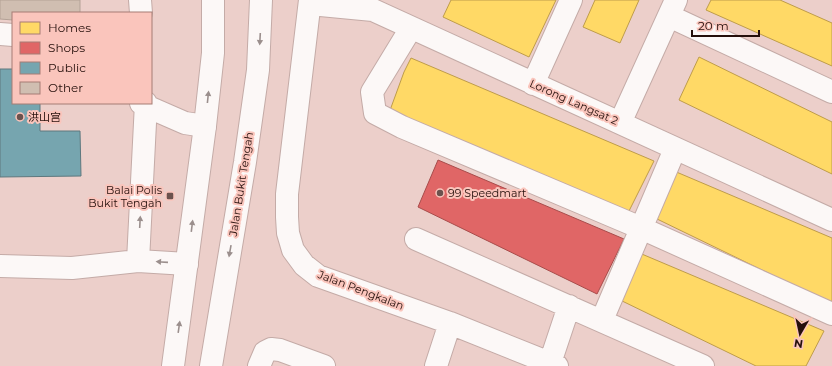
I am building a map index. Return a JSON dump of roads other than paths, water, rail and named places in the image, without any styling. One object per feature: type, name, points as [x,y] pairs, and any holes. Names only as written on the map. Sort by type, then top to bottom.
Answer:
[{"type":"main road","points":[[140,0],[141,12]]},
{"type":"main road","points":[[174,366],[205,126],[212,53],[213,0]]},
{"type":"main road","name":"Jalan Bukit Tengah","points":[[211,366],[245,162],[258,70],[261,0]]},
{"type":"main road","points":[[533,84],[571,0]]},
{"type":"main road","name":"Lorong Langsat 2","points":[[310,2],[376,5],[412,28],[832,220]]},
{"type":"main road","name":"Jalan Pengkalan","points":[[310,2],[287,194],[288,233],[293,250],[304,265],[318,276],[450,323],[554,365]]},
{"type":"main road","points":[[620,123],[673,8],[832,92]]},
{"type":"main road","points":[[412,28],[372,92],[375,113],[402,127],[642,228],[832,314]]},
{"type":"main road","points":[[0,34],[12,35]]},
{"type":"main road","points":[[138,261],[144,104],[185,122],[205,126]]},
{"type":"main road","points":[[602,320],[675,149]]},
{"type":"main road","points":[[416,239],[703,366]]},
{"type":"main road","points":[[0,266],[72,268],[138,261],[187,264]]},
{"type":"main road","points":[[554,365],[569,306]]},
{"type":"main road","points":[[436,366],[450,323]]},
{"type":"main road","points":[[259,366],[265,352],[271,349],[280,350],[324,366]]},
{"type":"place","name":"洪山宫","points":[[20,117]]},
{"type":"place","name":"99 Speedmart","points":[[440,193]]},
{"type":"place","name":"Balai Polis Bukit Tengah","points":[[170,196]]}]
